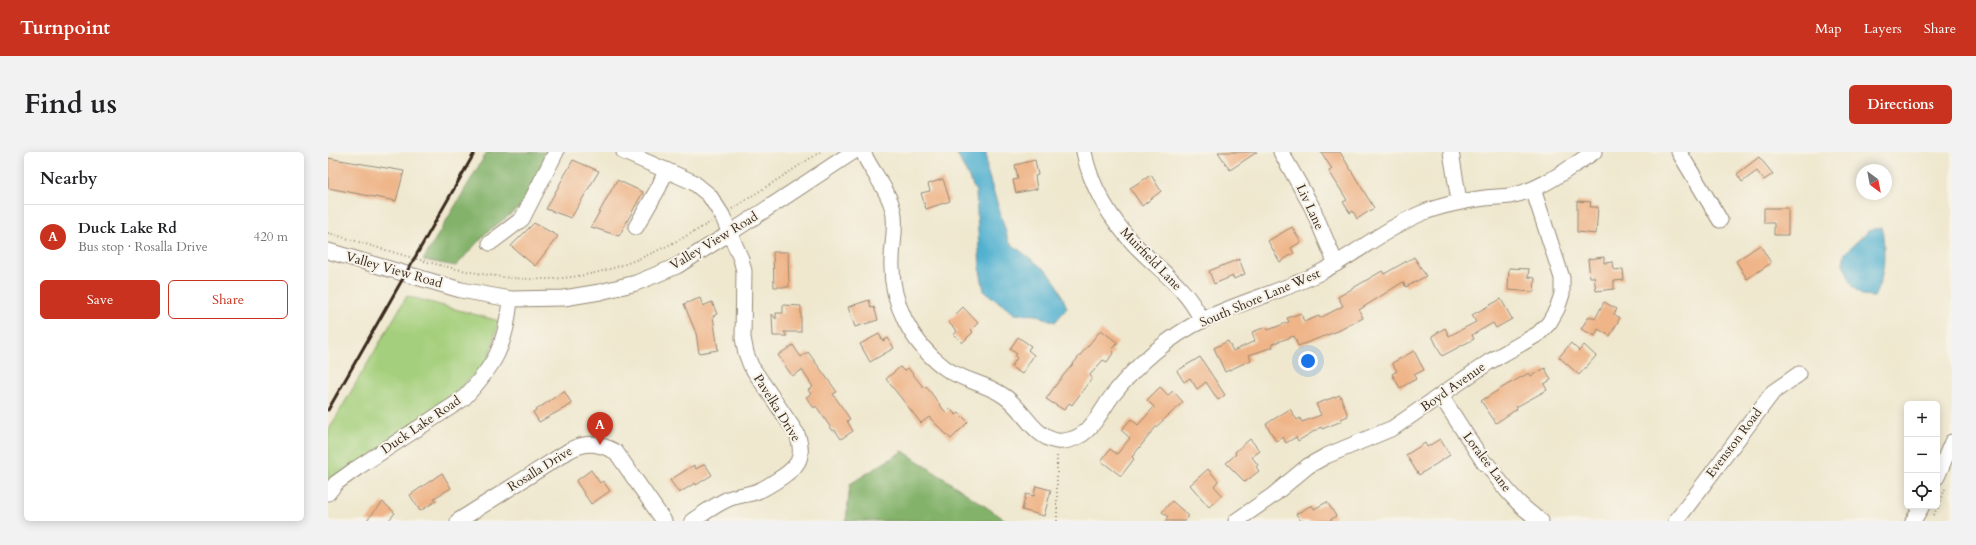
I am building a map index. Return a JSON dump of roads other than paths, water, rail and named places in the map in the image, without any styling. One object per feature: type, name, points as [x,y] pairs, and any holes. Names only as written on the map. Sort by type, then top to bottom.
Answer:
[{"type":"street","points":[[490,243],[522,219],[556,152]]},
{"type":"street","name":"Pavelka Drive","points":[[624,152],[693,182],[709,195],[722,216],[744,271],[744,338],[746,352],[752,366],[797,434],[801,445],[797,466],[759,491],[730,498],[715,505],[692,521]]},
{"type":"street","name":"Valley View Road","points":[[328,251],[461,290],[510,299],[564,298],[600,292],[636,283],[677,266],[853,152]]},
{"type":"street","name":"South Shore Lane West","points":[[863,152],[866,160],[883,185],[894,210],[895,225],[892,263],[893,287],[900,311],[911,333],[926,352],[945,368],[966,380],[1003,395],[1015,404],[1034,428],[1044,436],[1057,441],[1070,440],[1082,434],[1113,394],[1139,366],[1169,341],[1202,321],[1236,305],[1299,282],[1336,264],[1420,214],[1459,201],[1510,196],[1533,189],[1550,181],[1594,152]]},
{"type":"street","name":"Muirfield Lane","points":[[1084,152],[1086,163],[1098,192],[1115,220],[1135,245],[1188,296],[1202,321]]},
{"type":"street","name":"Liv Lane","points":[[1281,152],[1312,207],[1336,264]]},
{"type":"street","points":[[1451,152],[1459,201]]},
{"type":"street","points":[[1679,152],[1720,220]]},
{"type":"street","points":[[636,227],[659,187],[666,170]]},
{"type":"street","name":"Boyd Avenue","points":[[1236,521],[1272,496],[1308,466],[1326,456],[1393,428],[1489,362],[1538,334],[1549,323],[1557,309],[1562,294],[1562,278],[1533,189]]},
{"type":"street","name":"Duck Lake Road","points":[[328,493],[336,483],[463,399],[476,386],[491,366],[502,346],[508,323],[510,299]]},
{"type":"street","name":"Evenston Road","points":[[1676,521],[1772,392],[1799,374]]},
{"type":"street","name":"Loralee Lane","points":[[1441,396],[1485,464],[1500,484],[1541,521]]},
{"type":"street","name":"Rosalla Drive","points":[[458,521],[570,450],[581,444],[602,439],[616,452],[664,521]]},
{"type":"street","points":[[1942,481],[1952,442]]},
{"type":"street","points":[[1913,521],[1927,511]]},
{"type":"water","points":[[956,152],[986,152],[987,170],[1009,242],[1049,273],[1058,286],[1067,308],[1055,322],[1037,315],[1015,314],[984,291],[980,270],[976,192]]},
{"type":"water","points":[[1882,227],[1884,263],[1881,280],[1874,297],[1862,296],[1853,287],[1843,263],[1845,253],[1868,231]]},
{"type":"railway","points":[[328,410],[475,152]]},
{"type":"place","name":"Duck Lake Rd","points":[[600,445]]}]
